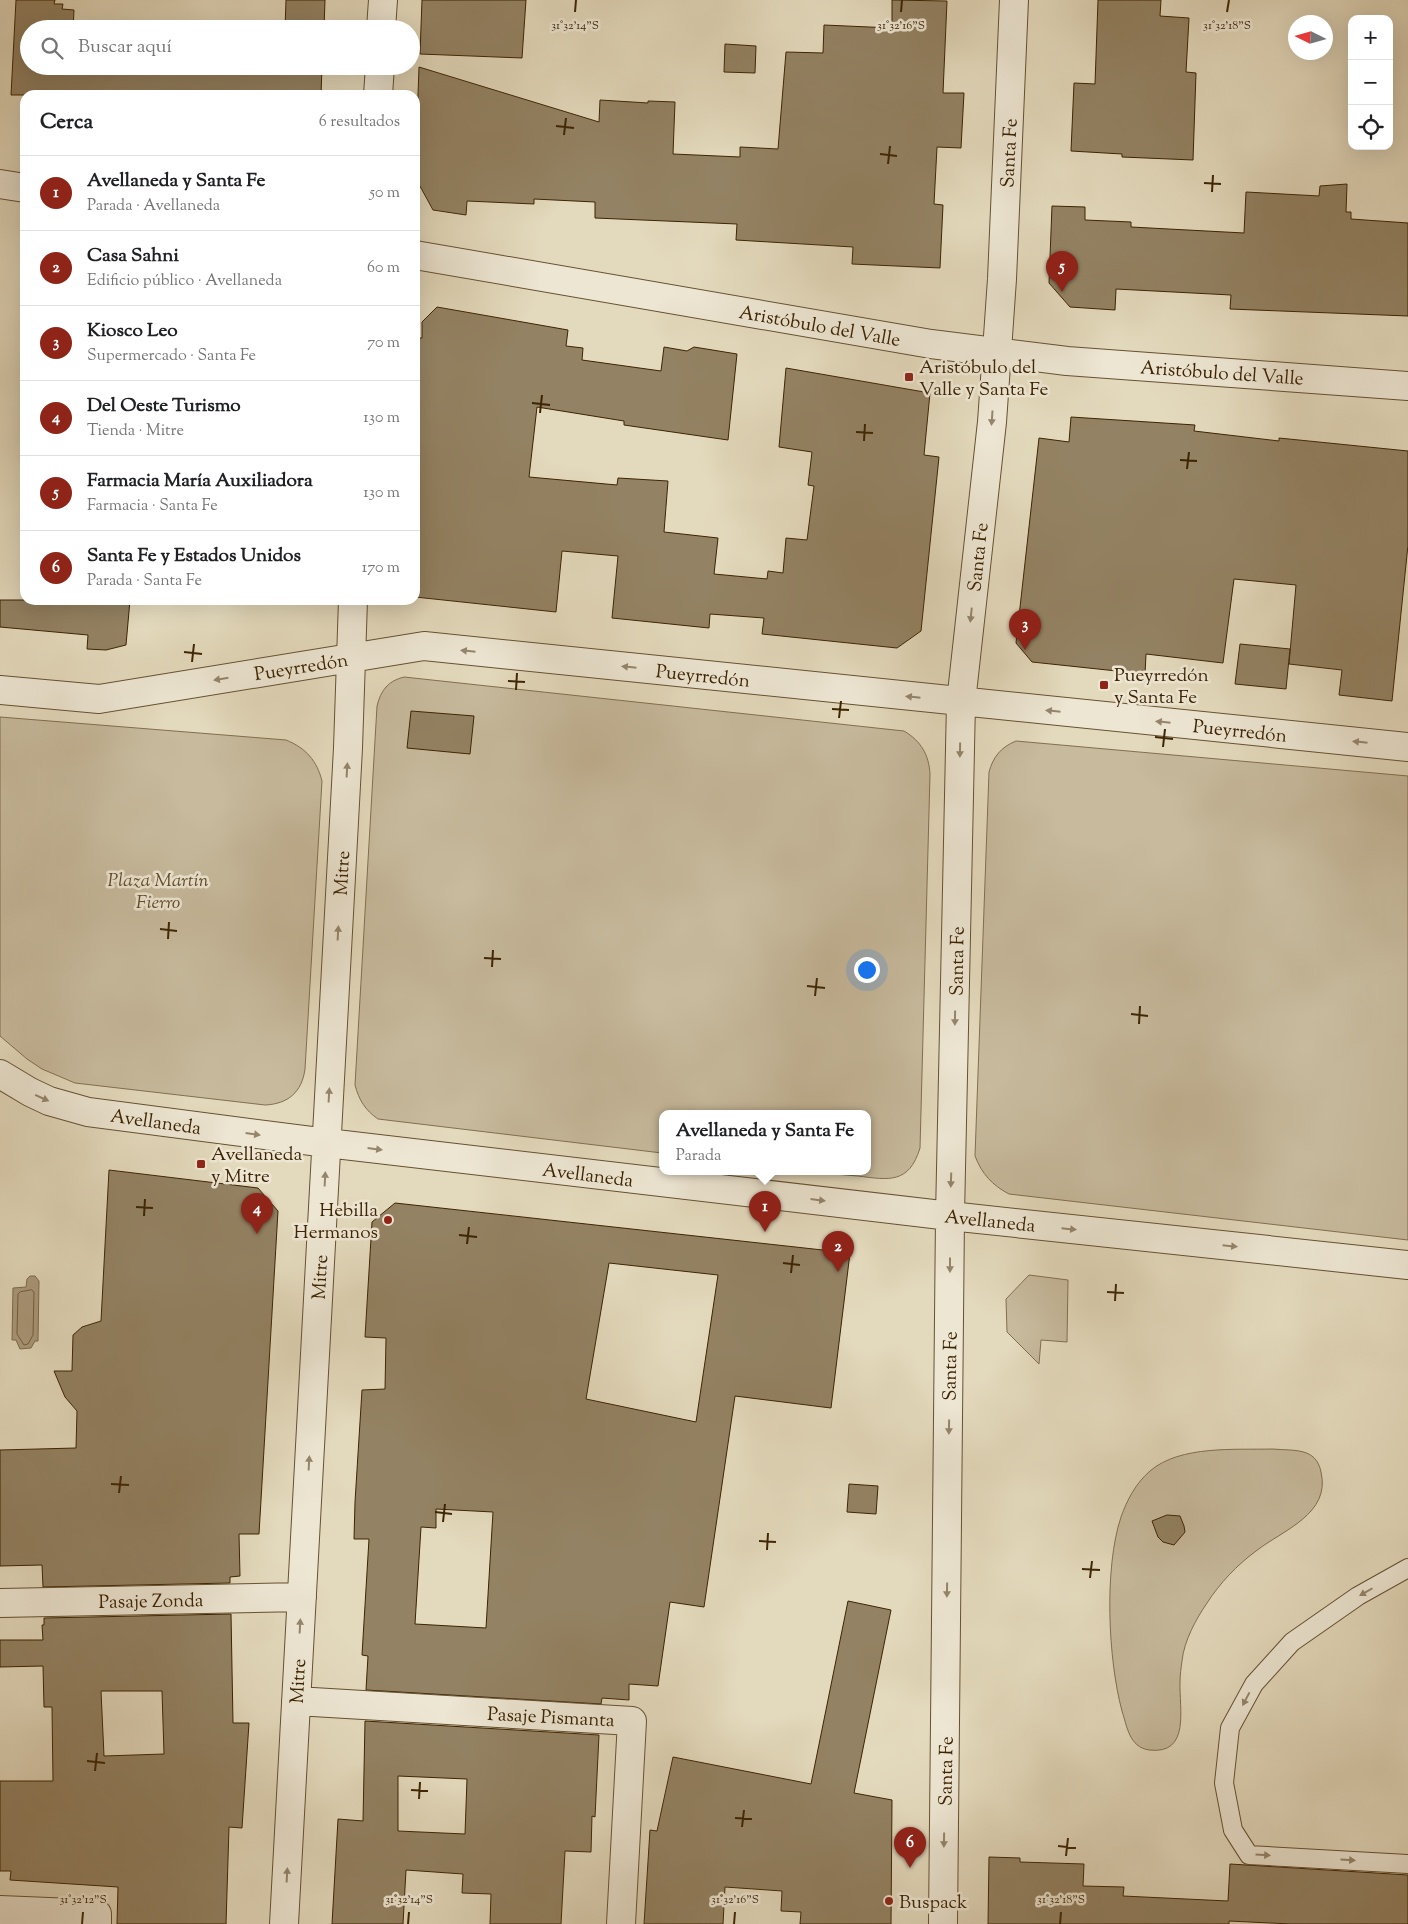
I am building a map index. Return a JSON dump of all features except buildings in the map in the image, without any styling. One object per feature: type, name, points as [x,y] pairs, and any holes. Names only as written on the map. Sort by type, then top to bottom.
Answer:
[{"type":"street","points":[[382,20],[383,0]]},
{"type":"street","name":"Santa Fe","points":[[943,1924],[950,1216],[962,702],[992,422],[1002,279],[1014,0]]},
{"type":"street","points":[[378,90],[379,75]]},
{"type":"street","points":[[0,184],[20,187]]},
{"type":"street","name":"Aristóbulo del Valle","points":[[420,256],[931,344],[1067,361],[1408,386]]},
{"type":"street","name":"Mitre","points":[[284,1924],[348,748],[354,605]]},
{"type":"street","name":"Pueyrredón","points":[[0,690],[99,699],[424,646],[1408,747]]},
{"type":"street","name":"Avellaneda","points":[[4,1083],[49,1101],[88,1112],[327,1144],[950,1216],[1408,1265]]},
{"type":"street","name":"Pasaje Zonda","points":[[0,1603],[302,1597]]},
{"type":"street","name":"Pasaje Pismanta","points":[[296,1701],[632,1721],[620,1924]]},
{"type":"street","points":[[0,1910],[97,1914],[97,1924]]},
{"type":"lane","points":[[1408,1568],[1358,1596],[1292,1642],[1254,1684],[1230,1728],[1224,1783],[1233,1830],[1249,1855],[1408,1864]]},
{"type":"green space","points":[[404,677],[904,731],[915,739],[926,755],[930,774],[920,1148],[910,1168],[904,1174],[888,1178],[850,1175],[871,1175],[871,1110],[659,1110],[659,1153],[378,1119],[369,1112],[358,1095],[355,1085],[377,706],[386,687]]},
{"type":"green space","name":"Plaza Martín Fierro","points":[[0,717],[286,740],[305,751],[314,761],[322,781],[305,1069],[301,1084],[287,1099],[265,1105],[75,1083],[42,1069],[0,1036]]},
{"type":"green space","points":[[1016,741],[1408,776],[1408,1240],[1009,1194],[984,1174],[975,1156],[989,772],[998,753]]},
{"type":"green space","points":[[1029,1275],[1068,1280],[1067,1342],[1041,1340],[1039,1364],[1007,1332],[1006,1299]]},
{"type":"green space","points":[[1273,1449],[1303,1452],[1314,1458],[1321,1472],[1322,1487],[1319,1499],[1312,1510],[1291,1528],[1242,1562],[1223,1581],[1212,1596],[1195,1623],[1183,1653],[1180,1679],[1181,1716],[1177,1738],[1171,1745],[1162,1750],[1142,1748],[1133,1740],[1127,1729],[1117,1690],[1111,1640],[1110,1587],[1112,1562],[1121,1517],[1126,1504],[1136,1486],[1150,1471],[1162,1463],[1177,1457],[1209,1451]]},
{"type":"water","points":[[30,1276],[35,1276],[39,1281],[38,1341],[35,1341],[31,1348],[20,1349],[16,1340],[12,1340],[13,1288],[26,1287],[27,1279]]},
{"type":"place","name":"Farmacia María Auxiliadora","points":[[1062,292]]},
{"type":"place","name":"Aristóbulo del Valle y Santa Fe","points":[[909,377]]},
{"type":"place","name":"Kiosco Leo","points":[[1025,650]]},
{"type":"place","name":"Pueyrredón y Santa Fe","points":[[1104,685]]},
{"type":"place","name":"Avellaneda y Mitre","points":[[201,1164]]},
{"type":"place","name":"Hebilla Hermanos","points":[[388,1220]]},
{"type":"place","name":"Avellaneda y Santa Fe","points":[[765,1232]]},
{"type":"place","name":"Del Oeste Turismo","points":[[257,1234]]},
{"type":"place","name":"Casa Sahni","points":[[838,1272]]},
{"type":"place","name":"Santa Fe y Estados Unidos","points":[[910,1868]]},
{"type":"place","name":"Buspack","points":[[889,1901]]}]
